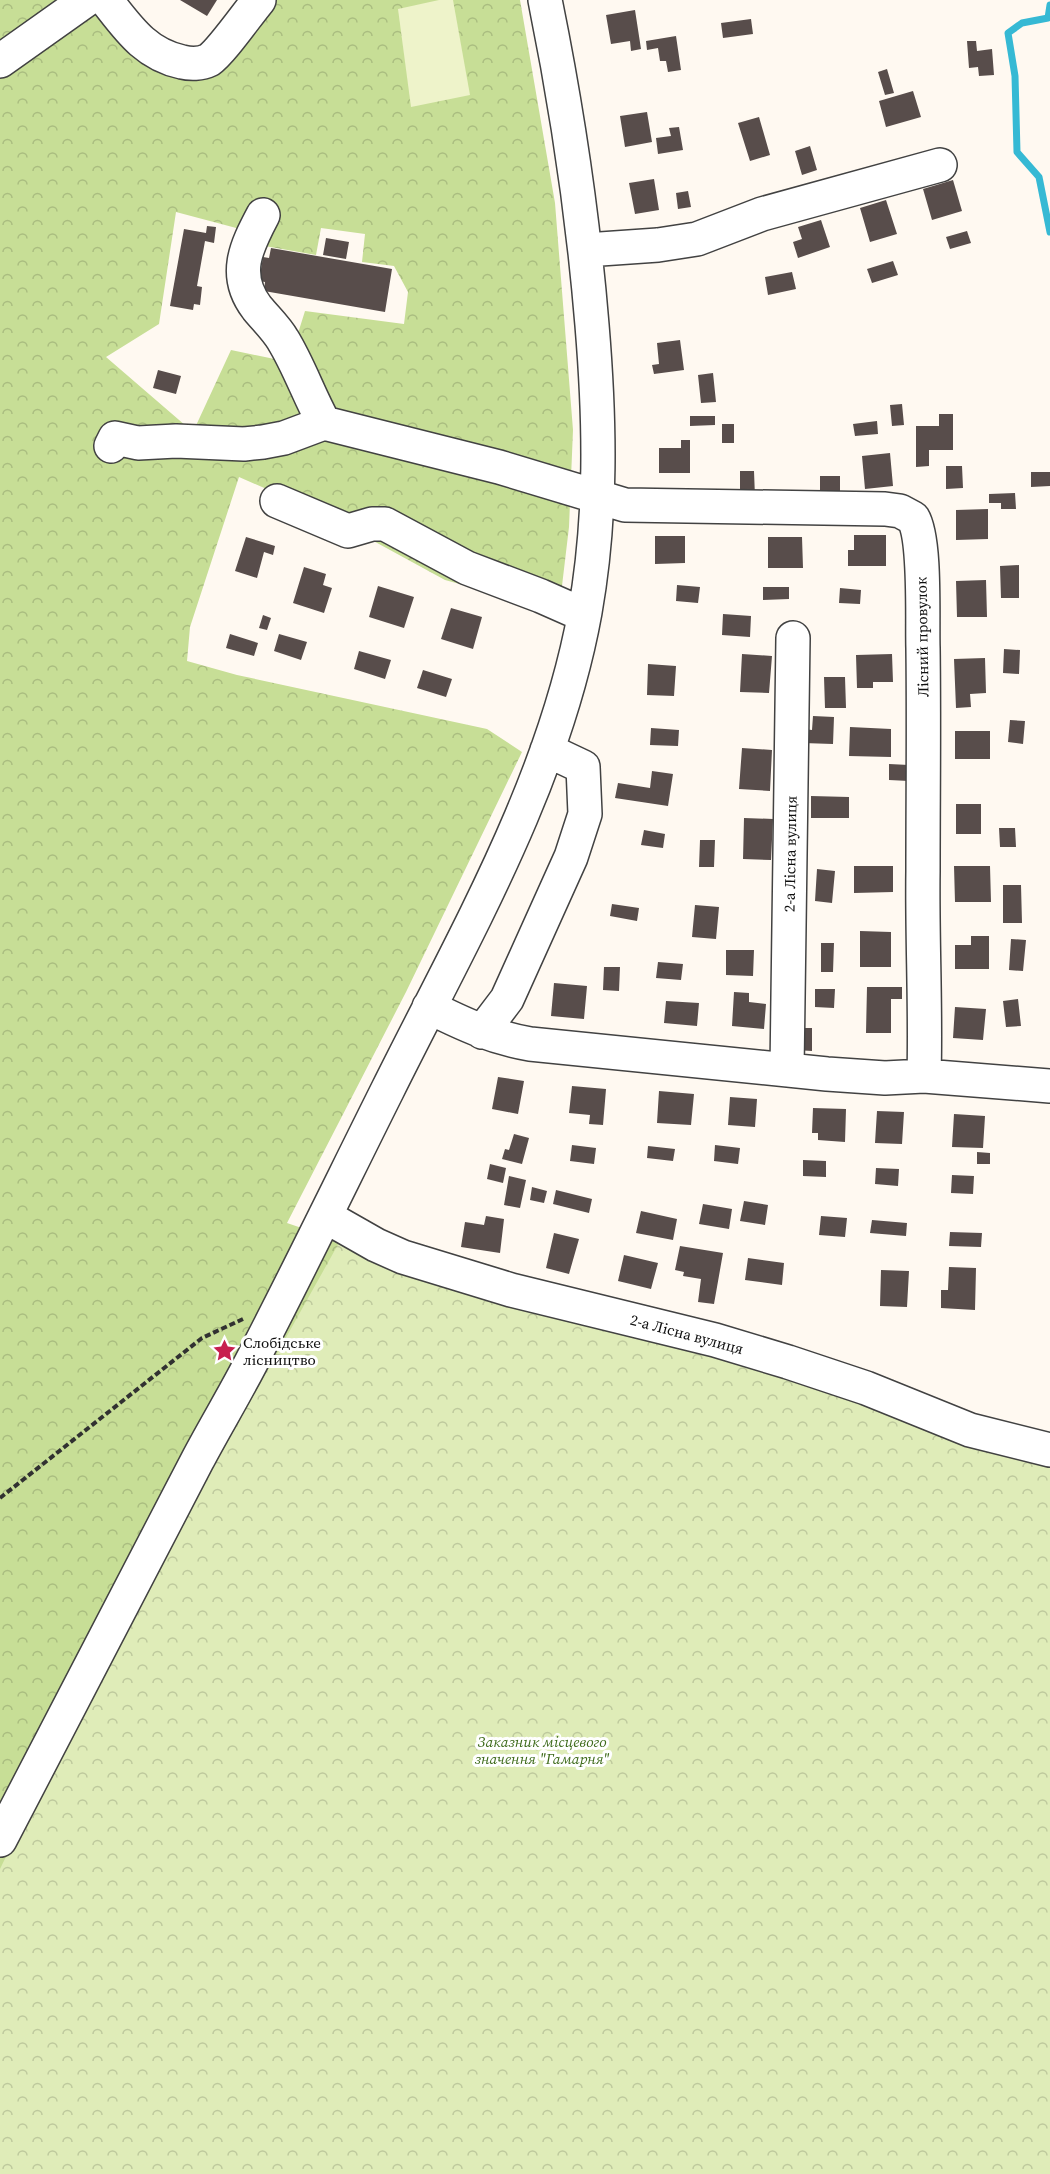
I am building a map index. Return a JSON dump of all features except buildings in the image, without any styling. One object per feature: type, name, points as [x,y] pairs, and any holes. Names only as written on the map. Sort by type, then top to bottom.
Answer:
[{"type":"street","points":[[0,61],[86,0]]},
{"type":"street","points":[[106,0],[135,36],[153,52],[171,60],[194,64],[213,56],[259,0]]},
{"type":"street","points":[[0,1840],[283,1301],[497,871],[547,750],[569,677],[584,615],[594,543],[598,411],[586,250],[572,146],[545,0]]},
{"type":"street","points":[[586,250],[658,245],[697,239],[762,214],[940,165]]},
{"type":"street","points":[[111,446],[116,438],[138,442],[244,444],[264,442],[284,438],[324,423],[282,339],[257,308],[246,288],[243,264],[246,251],[263,214]]},
{"type":"street","name":"Лісний провулок","points":[[324,423],[499,467],[613,503],[640,506],[885,509],[908,514],[916,523],[920,539],[922,578],[924,1076]]},
{"type":"street","points":[[277,501],[348,531],[372,524],[385,524],[467,568],[584,615]]},
{"type":"street","name":"2-а Лісна вулиця","points":[[787,1070],[793,638]]},
{"type":"street","points":[[482,1032],[507,999],[571,857],[585,814],[583,767],[547,750]]},
{"type":"street","points":[[429,1006],[482,1032],[530,1044],[885,1078],[924,1076],[1050,1086]]},
{"type":"street","name":"2-а Лісна вулиця","points":[[325,1216],[376,1245],[403,1257],[511,1290],[715,1340],[866,1388],[970,1430],[1050,1450]]},
{"type":"path","points":[[0,1498],[202,1338],[283,1301]]},
{"type":"green space","points":[[0,0],[90,0],[184,77],[262,0],[520,0],[555,203],[573,430],[569,527],[559,611],[445,580],[324,514],[239,477],[190,627],[187,661],[237,675],[487,729],[522,752],[406,992],[287,1223],[340,1241],[1050,2174],[0,2174]],"holes":[[[176,212],[240,229],[259,245],[316,255],[321,228],[365,234],[362,262],[394,266],[408,292],[404,324],[305,311],[289,362],[231,350],[193,432],[106,357],[159,324]]]},
{"type":"green space","points":[[439,0],[453,0],[470,95],[411,107],[398,9]]},
{"type":"green space","name":"Заказник місцевого значення \"Гамарня\"","points":[[340,1241],[1050,1436],[1050,2174],[0,2174],[0,1869],[86,1692]]},
{"type":"waterway","points":[[1050,5],[1048,18],[1022,23],[1008,33],[1015,76],[1017,152],[1039,177],[1050,232]]},
{"type":"place","name":"Слобідське лісництво","points":[[225,1351]]}]
